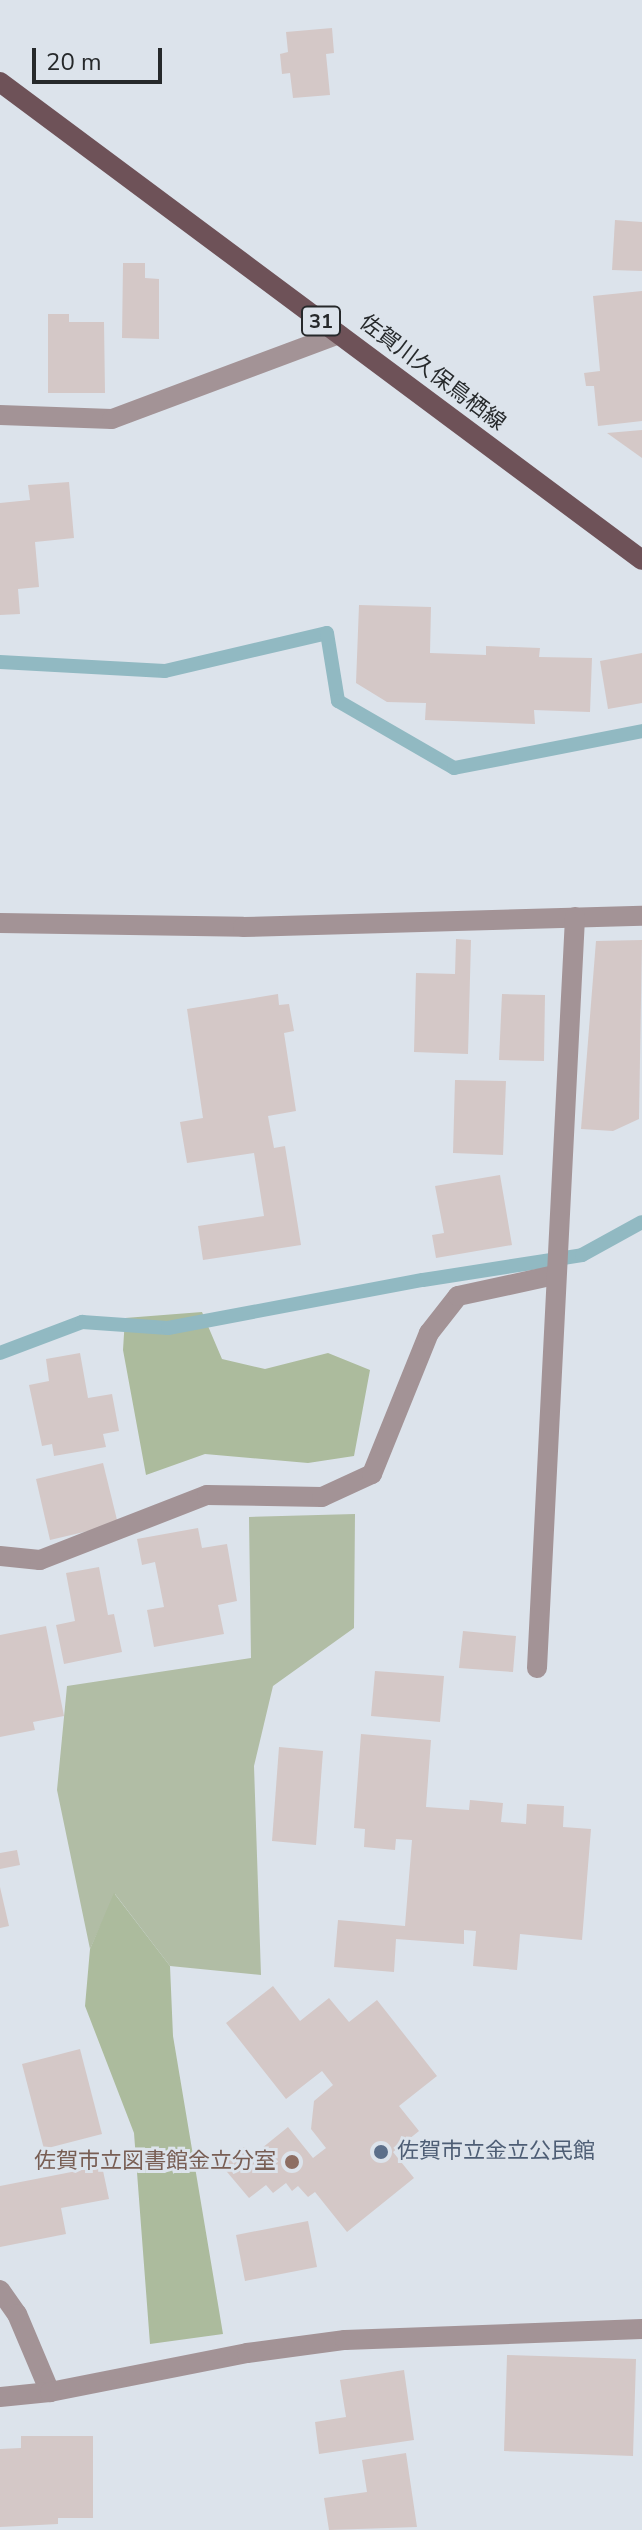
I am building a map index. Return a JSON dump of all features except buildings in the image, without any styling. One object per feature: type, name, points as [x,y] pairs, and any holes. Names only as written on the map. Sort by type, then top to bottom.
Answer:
[{"type":"main road","name":"佐賀川久保鳥栖線","points":[[0,82],[642,560]]},
{"type":"street","points":[[0,415],[112,419],[339,334]]},
{"type":"street","points":[[0,923],[243,927],[642,916]]},
{"type":"street","points":[[537,1668],[575,917]]},
{"type":"street","points":[[0,1556],[40,1560],[207,1495],[322,1497],[372,1474],[429,1333],[458,1296],[555,1275]]},
{"type":"street","points":[[0,2290],[17,2314],[50,2392]]},
{"type":"street","points":[[0,2397],[50,2392],[247,2353],[345,2340],[642,2329]]},
{"type":"green space","points":[[202,1312],[222,1359],[265,1369],[328,1353],[370,1370],[354,1456],[308,1463],[205,1454],[146,1475],[123,1350],[125,1318]]},
{"type":"green space","points":[[355,1514],[354,1628],[273,1686],[254,1766],[261,1975],[170,1966],[115,1894],[90,1949],[57,1790],[67,1686],[251,1658],[249,1517]]},
{"type":"green space","points":[[114,1893],[170,1966],[173,2036],[223,2334],[150,2344],[134,2133],[85,2006],[90,1949]]},
{"type":"waterway","points":[[0,662],[165,671],[327,633],[338,701],[454,768],[642,731]]},
{"type":"waterway","points":[[0,1353],[82,1322],[168,1328],[423,1280],[582,1255],[642,1222]]},
{"type":"place","name":"佐賀市立金立公民館","points":[[381,2152]]},
{"type":"place","name":"佐賀市立図書館金立分室","points":[[292,2162]]}]
